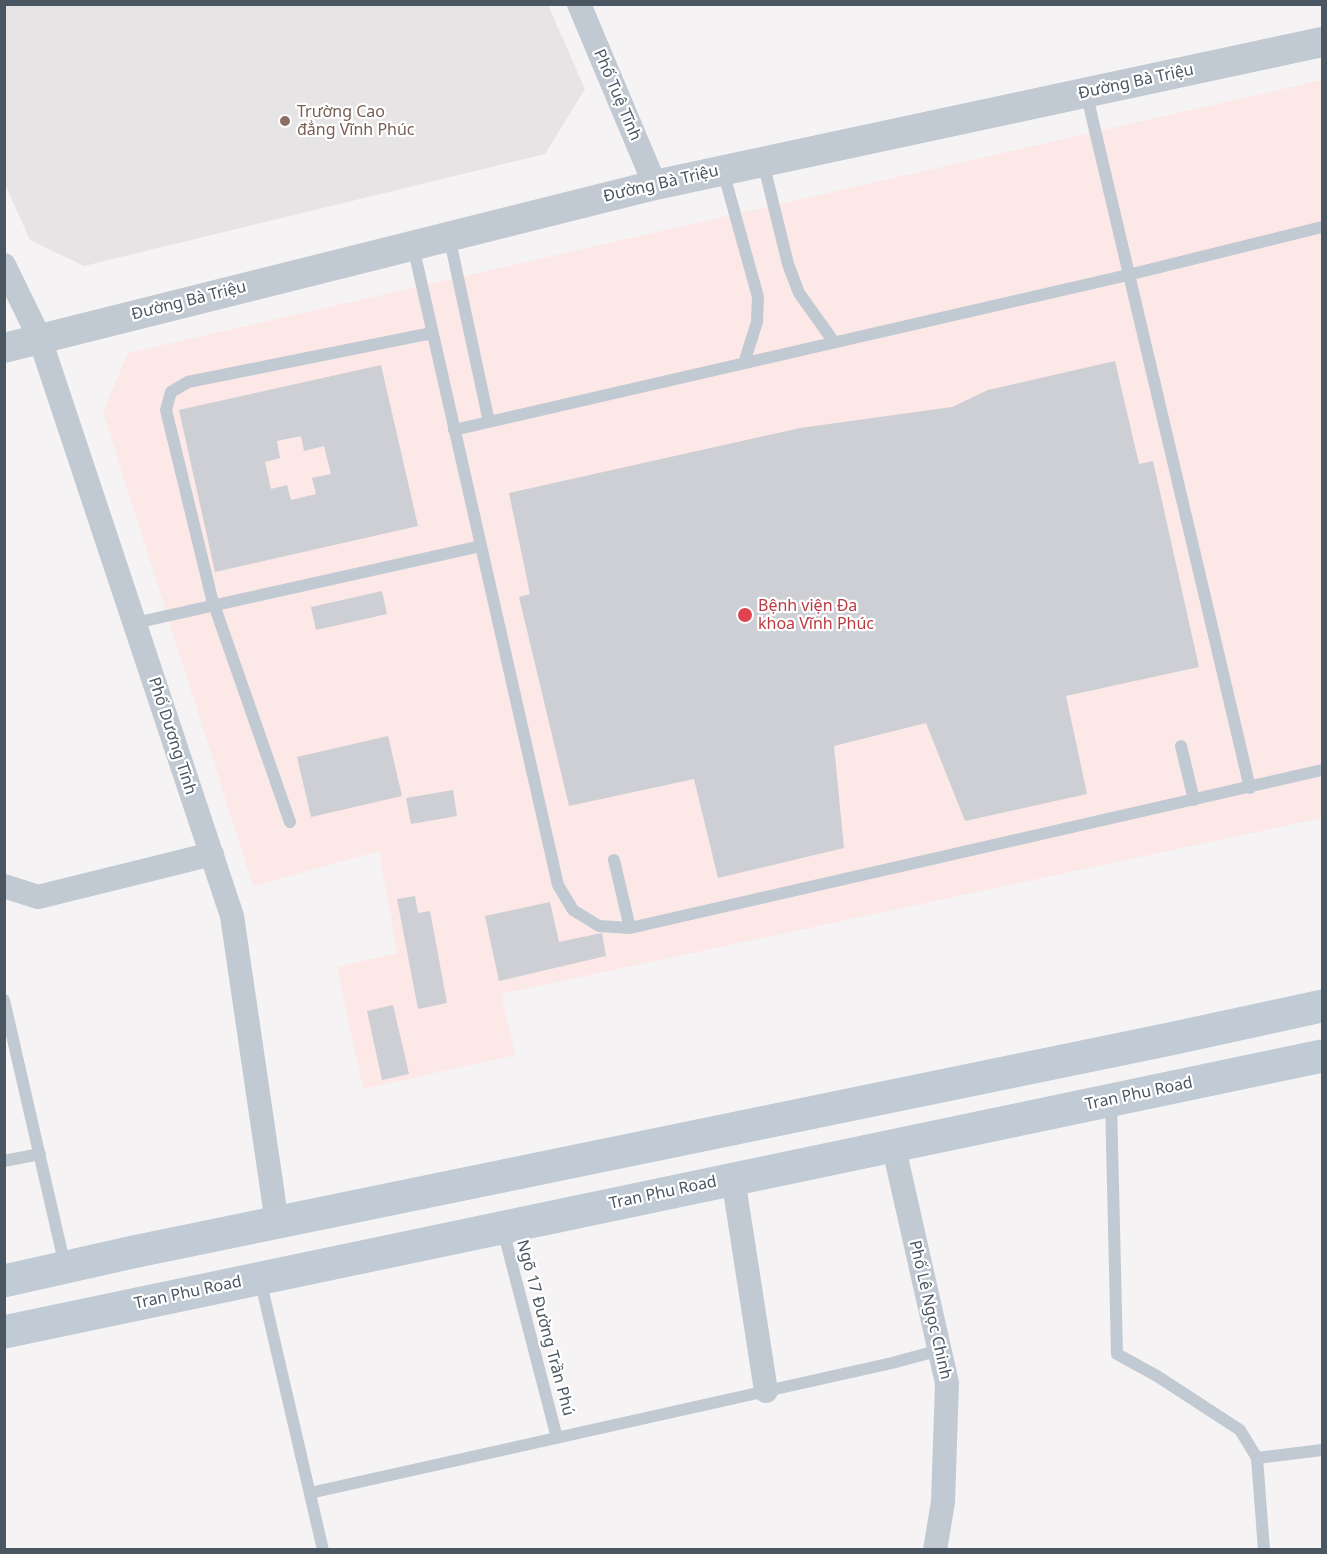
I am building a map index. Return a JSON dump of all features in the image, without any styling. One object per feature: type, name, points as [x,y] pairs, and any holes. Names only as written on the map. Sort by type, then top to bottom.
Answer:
[{"type":"main road","points":[[4,1281],[1318,1004],[1321,1063]]},
{"type":"main road","name":"Tran Phu Road","points":[[4,1332],[1111,1099],[1321,1063]]},
{"type":"street","name":"Phố Tuệ Tĩnh","points":[[579,4],[656,184]]},
{"type":"street","name":"Đường Bà Triệu","points":[[4,348],[656,184],[1323,42]]},
{"type":"street","name":"Phố Dương Tĩnh","points":[[4,265],[40,339],[232,916],[277,1223]]},
{"type":"street","points":[[4,886],[38,897],[212,854]]},
{"type":"street","name":"Phố Lê Ngọc Chinh","points":[[893,1144],[947,1383],[943,1502],[935,1550]]},
{"type":"street","points":[[733,1178],[766,1391]]},
{"type":"lane","points":[[1086,92],[1250,788]]},
{"type":"lane","points":[[763,161],[788,264],[799,292],[834,342]]},
{"type":"lane","points":[[723,170],[758,297],[757,321],[744,363]]},
{"type":"lane","points":[[454,430],[1128,275],[1323,227]]},
{"type":"lane","points":[[449,236],[489,422]]},
{"type":"lane","points":[[413,245],[558,885],[573,910],[599,926],[630,928],[1323,770]]},
{"type":"lane","points":[[290,822],[215,605],[166,410],[171,392],[188,382],[432,333]]},
{"type":"lane","points":[[135,623],[480,546]]},
{"type":"lane","points":[[1181,746],[1194,800]]},
{"type":"lane","points":[[614,861],[630,928]]},
{"type":"lane","points":[[4,1000],[65,1268]]},
{"type":"lane","points":[[1111,1099],[1117,1354],[1157,1376],[1240,1430],[1257,1458],[1264,1550]]},
{"type":"lane","points":[[4,1161],[40,1154]]},
{"type":"lane","name":"Ngõ 17 Đường Trần Phú","points":[[502,1227],[557,1438]]},
{"type":"lane","points":[[260,1278],[323,1550]]},
{"type":"lane","points":[[310,1493],[940,1350]]},
{"type":"lane","points":[[1257,1458],[1323,1450]]},
{"type":"shaded area","name":"Trường Cao đẳng Vĩnh Phúc","points":[[4,5],[548,5],[585,89],[545,154],[84,266],[30,240],[5,184]]},
{"type":"shaded area","name":"Bệnh viện Đa khoa Vĩnh Phúc","points":[[1322,80],[1322,818],[501,994],[515,1055],[363,1089],[337,967],[397,953],[379,851],[253,886],[103,412],[128,353]]},
{"type":"building","points":[[1115,361],[1139,464],[1153,461],[1199,667],[1066,696],[1087,794],[965,821],[926,723],[834,746],[844,848],[718,878],[694,779],[569,806],[519,597],[530,594],[509,493],[800,428],[952,407],[988,390]]},
{"type":"building","points":[[381,365],[418,526],[215,572],[179,410]],"holes":[[[301,436],[304,451],[324,446],[331,474],[312,478],[316,494],[291,500],[287,485],[271,489],[265,462],[280,458],[277,441]]]},
{"type":"building","points":[[382,591],[387,614],[316,630],[311,607]]},
{"type":"building","points":[[388,736],[402,796],[311,817],[297,757]]},
{"type":"building","points":[[453,790],[457,816],[411,824],[406,798]]},
{"type":"building","points":[[415,896],[418,913],[430,911],[447,1003],[418,1009],[397,899]]},
{"type":"building","points":[[550,902],[559,942],[602,933],[606,956],[499,981],[485,916]]},
{"type":"building","points":[[393,1005],[409,1074],[382,1080],[367,1011]]},
{"type":"place","name":"Trường Cao đẳng Vĩnh Phúc","points":[[285,121]]},
{"type":"place","name":"Bệnh viện Đa khoa Vĩnh Phúc","points":[[745,615]]}]
